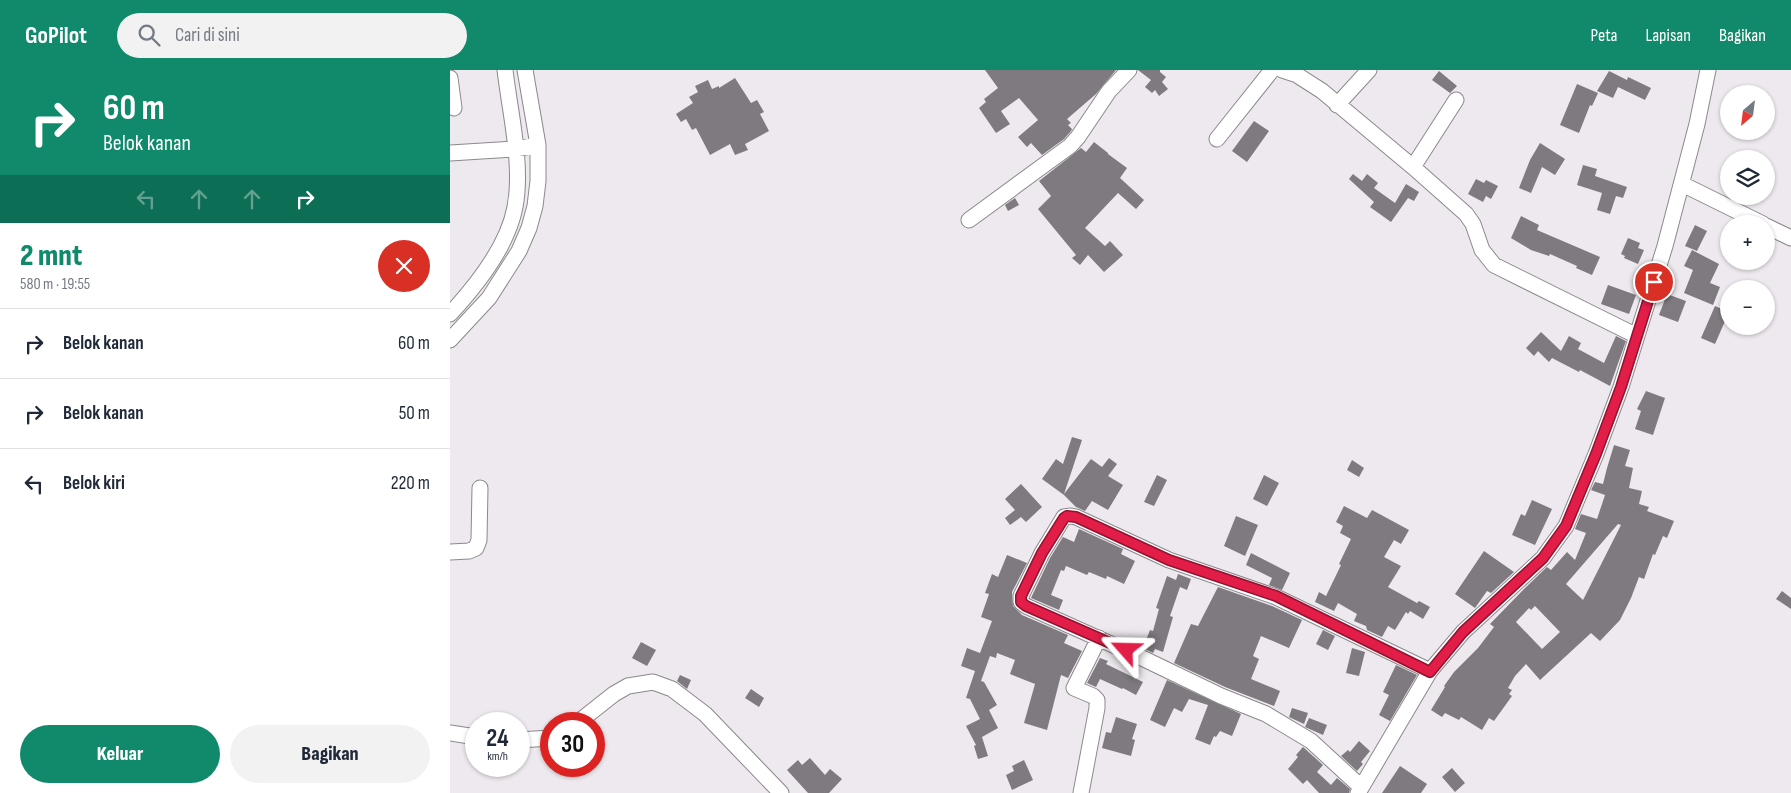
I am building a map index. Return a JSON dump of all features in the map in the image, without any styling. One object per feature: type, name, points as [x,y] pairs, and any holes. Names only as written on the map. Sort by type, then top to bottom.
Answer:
[{"type":"street","points":[[450,314],[475,285],[507,232],[515,208],[518,185],[505,70]]},
{"type":"street","points":[[450,340],[490,298],[520,251],[529,228],[538,181],[538,145],[525,70]]},
{"type":"street","points":[[969,220],[1070,146],[1109,91],[1129,70]]},
{"type":"street","points":[[1217,139],[1272,70]]},
{"type":"street","points":[[1282,70],[1297,75],[1322,92],[1413,167],[1443,196],[1466,214],[1473,224],[1482,250],[1494,264],[1637,336]]},
{"type":"street","points":[[1337,105],[1370,70]]},
{"type":"street","points":[[1430,672],[1276,596],[1169,560],[1076,517],[1067,516],[1064,518],[1042,553],[1021,596],[1021,602],[1026,606],[1099,638],[1221,696],[1266,714],[1311,741],[1359,790],[1430,672],[1454,642],[1543,558],[1559,537],[1577,502],[1621,387],[1666,246],[1697,124],[1708,70]]},
{"type":"street","points":[[450,78],[454,108]]},
{"type":"street","points":[[1413,167],[1456,100]]},
{"type":"street","points":[[450,153],[515,149],[538,145]]},
{"type":"street","points":[[1682,184],[1745,215]]},
{"type":"street","points":[[1775,230],[1791,238]]},
{"type":"street","points":[[450,552],[469,551],[476,548],[479,540],[480,488]]},
{"type":"street","points":[[1081,793],[1097,700],[1093,696],[1074,688],[1099,638]]},
{"type":"street","points":[[591,712],[614,694],[628,686],[653,682],[672,688],[705,714],[781,793]]},
{"type":"street","points":[[450,733],[465,735]]},
{"type":"building","points":[[985,70],[1116,70],[1096,94],[1067,119],[1071,123],[1068,125],[1072,129],[1071,131],[1064,139],[1042,155],[1031,143],[1027,147],[1018,137],[1038,120],[1019,98],[1001,111],[1010,124],[996,133],[979,108],[986,102],[984,99],[998,88]]},
{"type":"building","points":[[1138,70],[1160,70],[1166,77],[1162,82],[1168,89],[1159,96],[1155,90],[1152,93],[1145,87],[1151,80]]},
{"type":"building","points":[[1439,71],[1457,86],[1450,93],[1432,80]]},
{"type":"building","points":[[1609,71],[1627,80],[1628,77],[1651,88],[1645,100],[1618,87],[1613,98],[1597,91]]},
{"type":"building","points":[[735,78],[751,103],[757,100],[764,112],[760,114],[769,131],[745,144],[748,150],[735,155],[730,144],[710,155],[696,128],[692,130],[686,119],[681,122],[676,114],[693,103],[689,97],[698,92],[695,86],[708,80],[712,89],[719,86],[719,88]]},
{"type":"building","points":[[1577,84],[1598,93],[1592,106],[1590,105],[1579,133],[1560,125]]},
{"type":"building","points":[[1254,121],[1269,131],[1247,162],[1232,151]]},
{"type":"building","points":[[1094,142],[1127,168],[1120,178],[1144,200],[1136,209],[1118,193],[1085,228],[1105,246],[1110,241],[1123,255],[1104,272],[1088,255],[1080,265],[1072,258],[1076,255],[1038,209],[1051,196],[1039,181],[1081,148],[1086,152]]},
{"type":"building","points":[[1540,143],[1565,159],[1555,175],[1542,167],[1531,193],[1519,188],[1530,160]]},
{"type":"building","points":[[1583,165],[1597,169],[1595,176],[1627,187],[1623,198],[1616,196],[1610,214],[1597,210],[1602,193],[1577,185]]},
{"type":"building","points":[[1353,174],[1362,181],[1367,174],[1378,183],[1374,188],[1395,203],[1406,184],[1419,192],[1414,201],[1408,198],[1391,222],[1370,207],[1374,202],[1349,179]]},
{"type":"building","points":[[1476,179],[1484,183],[1486,180],[1498,186],[1491,199],[1486,196],[1483,202],[1468,194]]},
{"type":"building","points":[[1015,198],[1019,205],[1008,211],[1005,205]]},
{"type":"building","points":[[1521,216],[1539,225],[1537,230],[1600,257],[1592,275],[1550,254],[1549,256],[1531,250],[1511,238]]},
{"type":"building","points":[[1695,225],[1707,231],[1697,251],[1685,246]]},
{"type":"building","points":[[1628,238],[1640,243],[1638,248],[1644,250],[1638,264],[1624,258],[1625,256],[1621,254]]},
{"type":"building","points":[[1692,250],[1719,264],[1710,283],[1720,287],[1713,305],[1684,293],[1693,270],[1684,266]]},
{"type":"building","points":[[1608,285],[1636,295],[1629,314],[1601,304]]},
{"type":"building","points":[[1667,294],[1686,301],[1678,322],[1659,315]]},
{"type":"building","points":[[1715,306],[1720,308],[1720,333],[1715,344],[1701,338]]},
{"type":"building","points":[[1541,332],[1561,351],[1569,336],[1581,343],[1578,349],[1604,363],[1616,336],[1626,341],[1610,386],[1552,358],[1549,362],[1538,351],[1534,356],[1526,348]]},
{"type":"building","points":[[1646,391],[1665,398],[1653,435],[1635,429],[1641,411],[1637,409]]},
{"type":"building","points":[[1072,437],[1082,440],[1064,494],[1091,459],[1102,467],[1109,458],[1117,464],[1108,476],[1123,485],[1108,510],[1092,501],[1085,511],[1076,507],[1064,495],[1042,479],[1056,459],[1063,464]]},
{"type":"building","points":[[1614,445],[1630,450],[1625,466],[1633,468],[1629,488],[1642,491],[1639,504],[1649,507],[1647,511],[1674,521],[1667,538],[1663,536],[1655,555],[1653,554],[1644,579],[1639,577],[1620,620],[1600,641],[1591,633],[1540,680],[1526,664],[1515,676],[1508,688],[1512,690],[1509,694],[1512,696],[1494,721],[1489,718],[1482,730],[1461,717],[1459,720],[1445,713],[1442,717],[1431,710],[1454,672],[1478,648],[1494,627],[1490,624],[1547,567],[1551,570],[1567,552],[1575,560],[1586,533],[1575,529],[1581,514],[1597,519],[1605,495],[1591,490],[1595,482],[1603,484]],"holes":[[[1618,524],[1621,525],[1583,600],[1566,584]],[[1535,606],[1560,632],[1542,649],[1516,622],[1529,608],[1531,610]]]},
{"type":"building","points":[[1352,460],[1364,468],[1359,477],[1347,470]]},
{"type":"building","points":[[1157,475],[1167,480],[1154,506],[1144,502]]},
{"type":"building","points":[[1264,475],[1279,483],[1267,506],[1253,499]]},
{"type":"building","points":[[1021,484],[1042,507],[1026,522],[1021,517],[1010,525],[1005,518],[1015,510],[1005,499]]},
{"type":"building","points":[[1532,500],[1552,509],[1535,545],[1512,535],[1521,514],[1525,516]]},
{"type":"building","points":[[1344,506],[1367,518],[1372,510],[1409,530],[1401,544],[1394,540],[1384,557],[1401,566],[1388,587],[1417,603],[1419,601],[1430,607],[1423,619],[1410,611],[1408,614],[1406,612],[1395,630],[1388,626],[1382,637],[1367,630],[1366,626],[1354,621],[1357,614],[1338,603],[1334,611],[1315,602],[1319,592],[1326,596],[1351,539],[1340,533],[1343,526],[1336,522]]},
{"type":"building","points":[[1236,516],[1258,525],[1245,556],[1224,546]]},
{"type":"building","points":[[1079,529],[1123,549],[1121,554],[1135,561],[1124,584],[1107,576],[1106,579],[1089,572],[1087,575],[1066,566],[1064,571],[1061,570],[1051,595],[1063,600],[1059,610],[1031,598],[1050,558],[1063,537],[1074,542]]},
{"type":"building","points":[[1484,551],[1514,572],[1491,593],[1487,591],[1475,608],[1455,594]]},
{"type":"building","points":[[1251,553],[1290,573],[1282,590],[1269,585],[1272,578],[1246,565]]},
{"type":"building","points":[[1007,555],[1027,563],[1012,592],[1013,606],[1022,615],[1068,635],[1064,643],[1082,651],[1068,678],[1061,675],[1047,730],[1024,723],[1035,684],[1010,674],[1015,660],[997,653],[996,658],[990,656],[981,681],[984,682],[997,705],[989,710],[998,728],[982,737],[988,756],[978,759],[974,746],[976,745],[966,726],[980,719],[970,699],[966,698],[975,671],[961,666],[967,648],[980,653],[992,621],[981,617],[989,594],[985,593],[992,574],[998,577]]},
{"type":"building","points":[[1178,574],[1191,579],[1187,590],[1180,587],[1170,616],[1173,617],[1163,652],[1155,649],[1153,653],[1143,648],[1150,630],[1153,631],[1159,609],[1156,608],[1167,576],[1176,580]]},
{"type":"building","points":[[1218,587],[1272,606],[1302,620],[1289,648],[1261,636],[1253,656],[1259,659],[1251,679],[1280,691],[1274,706],[1225,687],[1174,663],[1191,624],[1198,626]]},
{"type":"building","points":[[1782,591],[1791,598],[1791,609],[1776,599]]},
{"type":"building","points":[[1323,630],[1335,636],[1328,650],[1316,644]]},
{"type":"building","points":[[641,642],[656,650],[647,666],[632,658]]},
{"type":"building","points":[[1352,648],[1365,652],[1359,676],[1346,673]]},
{"type":"building","points":[[1100,658],[1108,661],[1106,664],[1143,682],[1136,695],[1100,679],[1096,687],[1087,683]]},
{"type":"building","points":[[1396,665],[1417,675],[1390,721],[1379,715],[1389,695],[1383,692]]},
{"type":"building","points":[[680,675],[691,680],[687,689],[677,681]]},
{"type":"building","points":[[1167,680],[1241,714],[1232,736],[1220,731],[1216,737],[1214,736],[1210,745],[1195,739],[1208,705],[1189,699],[1182,712],[1174,708],[1165,727],[1150,720]]},
{"type":"building","points":[[751,689],[764,698],[759,707],[745,698]]},
{"type":"building","points":[[1292,708],[1308,713],[1304,724],[1289,717]]},
{"type":"building","points":[[1116,717],[1137,724],[1132,739],[1135,740],[1131,756],[1102,748],[1106,732],[1111,733]]},
{"type":"building","points":[[1309,718],[1327,725],[1323,735],[1305,727]]},
{"type":"building","points":[[1359,741],[1370,751],[1361,762],[1363,764],[1357,771],[1341,756],[1348,750],[1350,752]]},
{"type":"building","points":[[1303,747],[1323,765],[1317,772],[1331,785],[1337,778],[1350,789],[1349,793],[1319,793],[1307,780],[1303,784],[1288,769],[1298,757],[1296,755]]},
{"type":"building","points":[[810,758],[825,775],[830,769],[842,779],[829,793],[808,793],[787,770],[798,760],[802,765]]},
{"type":"building","points":[[1024,760],[1033,780],[1012,790],[1006,775],[1014,771],[1012,766]]},
{"type":"building","points":[[1400,766],[1427,784],[1421,793],[1382,793]]},
{"type":"building","points":[[1452,768],[1465,783],[1455,792],[1442,777]]},
{"type":"route","points":[[1126,650],[1053,619],[1021,602],[1021,596],[1032,571],[1067,516],[1076,517],[1169,560],[1276,596],[1430,672],[1463,632],[1543,558],[1566,526],[1621,387],[1654,282]]}]
